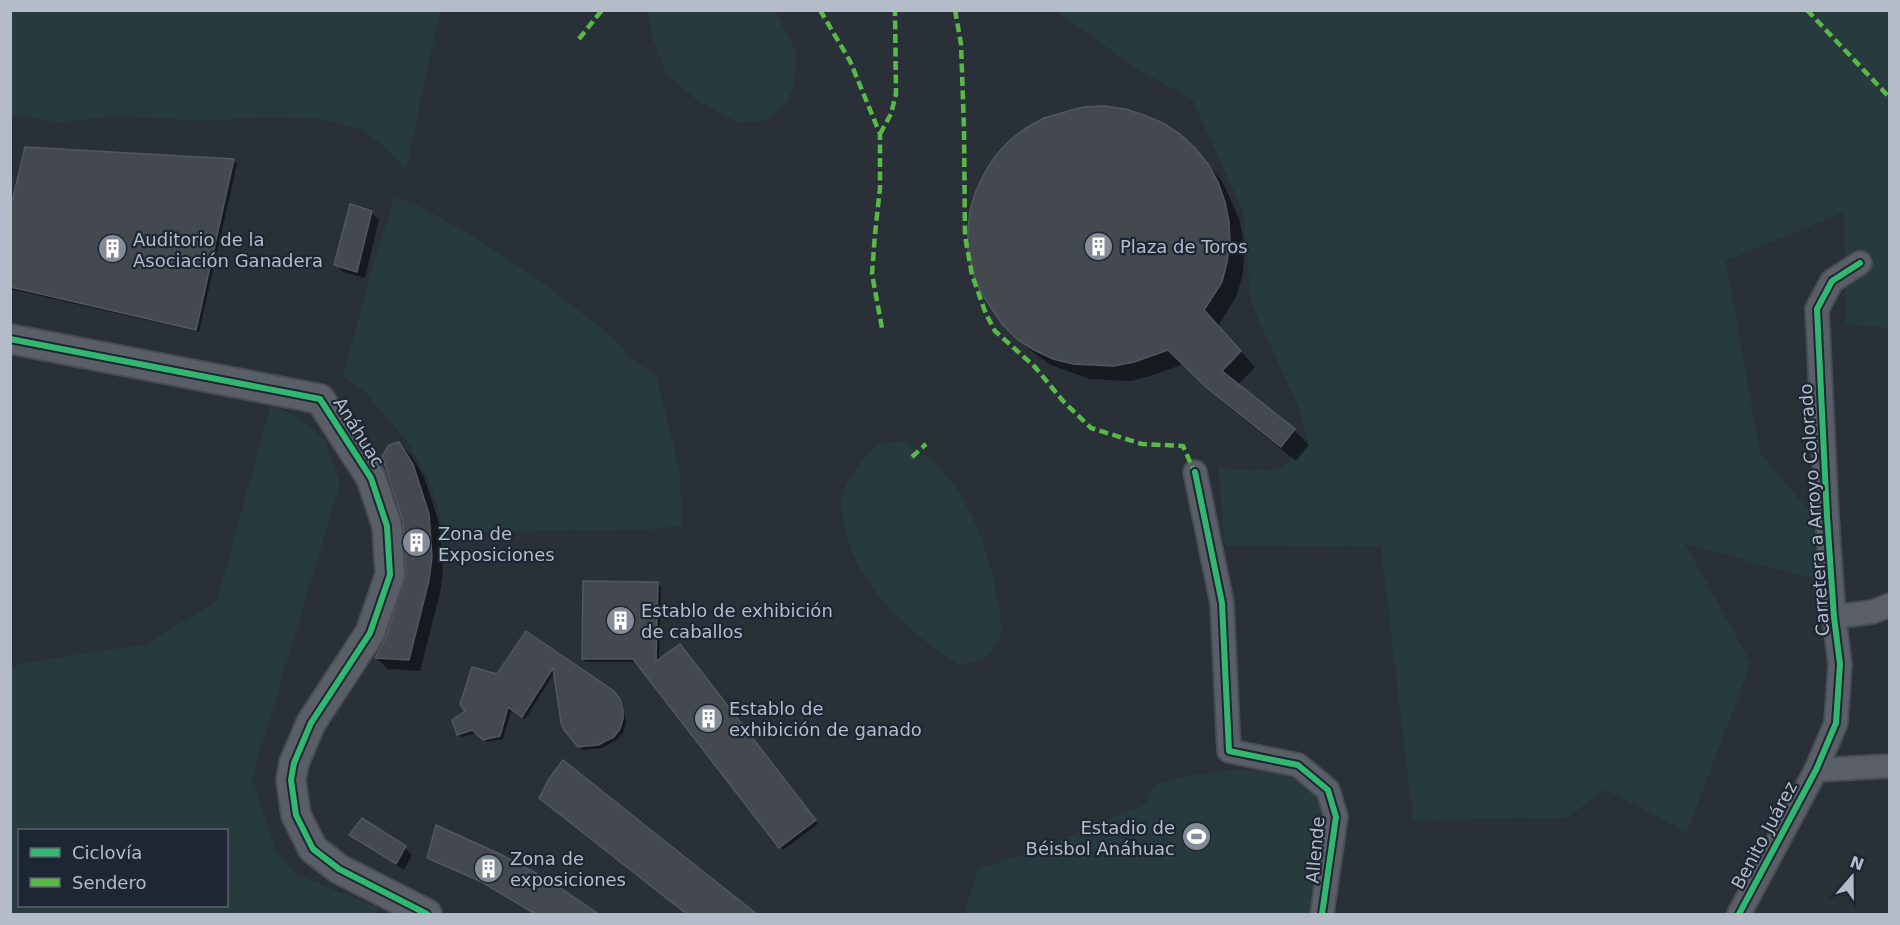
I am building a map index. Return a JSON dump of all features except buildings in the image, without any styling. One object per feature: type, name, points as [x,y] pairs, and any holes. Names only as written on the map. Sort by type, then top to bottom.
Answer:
[{"type":"street","name":"Carretera a Arroyo Colorado","points":[[1816,770],[1836,723],[1840,664],[1834,617],[1817,309],[1832,281],[1860,263]]},
{"type":"street","name":"Anáhuac","points":[[10,339],[320,399],[371,478],[387,526],[390,575],[370,633],[311,723],[294,763],[291,780],[296,815],[313,849],[339,868],[427,915]]},
{"type":"street","name":"Allende","points":[[1195,472],[1222,603],[1229,752],[1298,765],[1328,790],[1336,817],[1322,915]]},
{"type":"street","points":[[1834,617],[1872,612],[1890,605]]},
{"type":"street","name":"Benito Juárez","points":[[1738,915],[1816,770],[1890,766]]},
{"type":"green space","points":[[10,11],[440,11],[406,170],[390,152],[364,130],[320,119],[269,117],[205,121],[119,116],[59,122],[11,114]]},
{"type":"green space","points":[[648,11],[775,11],[796,52],[795,84],[785,106],[764,121],[737,122],[698,101],[667,75],[653,39]]},
{"type":"green space","points":[[1056,11],[1889,11],[1889,328],[1846,324],[1844,212],[1726,261],[1760,453],[1816,519],[1822,581],[1685,544],[1751,663],[1687,832],[1606,790],[1566,818],[1413,820],[1381,547],[1225,545],[1218,467],[1252,471],[1282,468],[1308,443],[1301,413],[1251,303],[1243,211],[1192,99],[1140,71]]},
{"type":"green space","points":[[395,196],[421,207],[476,238],[534,276],[610,335],[634,361],[656,375],[680,472],[682,526],[652,529],[445,533],[432,488],[409,444],[364,391],[343,377],[372,268]]},
{"type":"green space","points":[[271,404],[300,418],[324,439],[340,484],[252,778],[276,851],[296,874],[379,908],[376,914],[11,914],[11,667],[146,644],[217,601]]},
{"type":"green space","points":[[904,441],[913,446],[912,457],[926,455],[953,484],[974,520],[993,578],[1001,620],[998,643],[987,656],[960,666],[922,638],[887,605],[859,567],[850,545],[841,504],[849,479],[876,445]]},
{"type":"green space","name":"Estadio de Béisbol Anáhuac","points":[[1237,770],[1268,771],[1295,779],[1317,794],[1329,826],[1312,914],[964,914],[978,869],[1039,849],[1146,804],[1150,790],[1160,783],[1193,775]]},
{"type":"marked path","points":[[579,39],[602,10]]},
{"type":"marked path","points":[[820,10],[850,61],[880,134],[880,188],[872,274],[882,328]]},
{"type":"marked path","points":[[880,134],[891,114],[896,94],[895,10]]},
{"type":"marked path","points":[[955,10],[961,44],[965,236],[972,275],[986,314],[995,331],[1035,367],[1063,401],[1091,428],[1142,444],[1183,446],[1196,475]]},
{"type":"marked path","points":[[1807,10],[1890,98]]},
{"type":"marked path","points":[[912,457],[926,444]]},
{"type":"cycle path","points":[[1739,914],[1816,770],[1836,723],[1840,664],[1834,617],[1827,516],[1817,309],[1832,281],[1860,263]]},
{"type":"cycle path","points":[[10,339],[320,399],[371,478],[387,526],[390,575],[370,633],[311,723],[294,763],[291,780],[296,815],[313,849],[339,869],[427,914]]},
{"type":"cycle path","points":[[1195,472],[1222,603],[1229,751],[1298,765],[1328,790],[1336,817],[1322,914]]},
{"type":"place","name":"Plaza de Toros","points":[[1099,246]]},
{"type":"place","name":"Auditorio de la Asociación Ganadera","points":[[112,249]]},
{"type":"place","name":"Zona de Exposiciones","points":[[417,543]]},
{"type":"place","name":"Establo de exhibición de caballos","points":[[620,620]]},
{"type":"place","name":"Establo de exhibición de ganado","points":[[708,718]]},
{"type":"place","name":"Estadio de Béisbol Anáhuac","points":[[1196,837]]},
{"type":"place","name":"Zona de exposiciones","points":[[489,868]]}]
